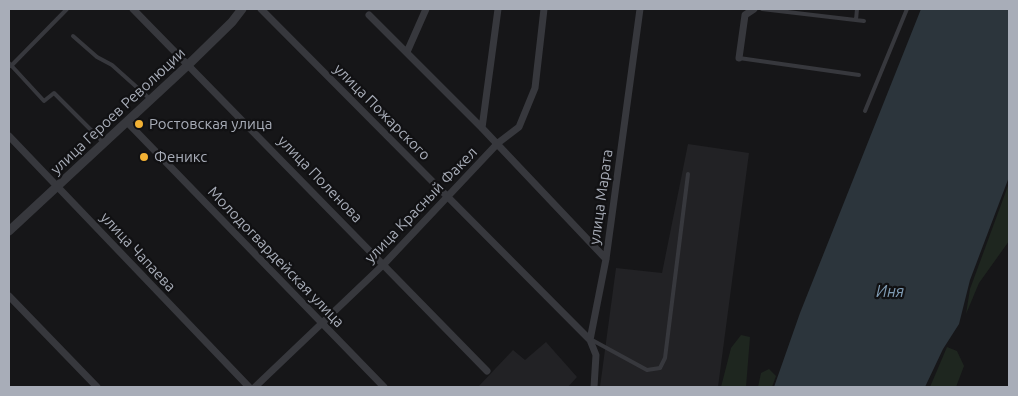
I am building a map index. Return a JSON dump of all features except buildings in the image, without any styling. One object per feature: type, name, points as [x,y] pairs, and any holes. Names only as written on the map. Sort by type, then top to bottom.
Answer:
[{"type":"street","name":"улица Поленова","points":[[133,9],[189,64],[487,371]]},
{"type":"street","name":"улица Героев Революции","points":[[9,230],[189,64],[232,22],[242,9]]},
{"type":"street","name":"улица Пожарского","points":[[261,9],[590,340]]},
{"type":"street","points":[[407,52],[426,9]]},
{"type":"street","points":[[482,128],[498,9]]},
{"type":"street","name":"улица Красный Факел","points":[[255,387],[384,264],[498,143],[519,127],[535,88],[544,9]]},
{"type":"street","name":"улица Марата","points":[[594,387],[596,355],[590,340],[606,259],[640,9]]},
{"type":"street","points":[[739,58],[746,15],[754,9]]},
{"type":"street","points":[[369,15],[498,143],[606,259]]},
{"type":"street","name":"Молодогвардейская улица","points":[[127,122],[384,387]]},
{"type":"street","name":"улица Чапаева","points":[[9,136],[248,387]]},
{"type":"street","points":[[9,296],[97,387]]},
{"type":"lane","points":[[67,9],[10,65],[44,101],[54,93],[104,143]]},
{"type":"lane","points":[[762,9],[864,22]]},
{"type":"lane","points":[[856,20],[857,9]]},
{"type":"lane","points":[[865,111],[907,9]]},
{"type":"lane","points":[[73,36],[97,57],[112,65],[151,100]]},
{"type":"lane","points":[[739,58],[860,75]]},
{"type":"lane","points":[[590,340],[647,370],[660,368],[665,358],[688,174]]},
{"type":"shaded area","points":[[688,144],[749,153],[718,387],[600,387],[616,268],[662,273]]},
{"type":"shaded area","points":[[1009,183],[1009,241],[979,283],[966,314],[970,289]]},
{"type":"shaded area","points":[[741,335],[750,337],[746,387],[721,387],[731,348]]},
{"type":"shaded area","points":[[546,342],[577,377],[568,387],[478,387],[513,350],[525,360]]},
{"type":"shaded area","points":[[947,347],[957,351],[964,366],[956,387],[930,387]]},
{"type":"shaded area","points":[[769,369],[776,376],[772,387],[758,387],[761,373]]},
{"type":"water","name":"Иня","points":[[921,9],[1009,9],[1009,177],[970,280],[959,324],[943,349],[925,387],[774,387],[800,313]]},
{"type":"place","name":"Ростовская улица","points":[[139,124]]},
{"type":"place","name":"Феникс","points":[[144,157]]}]
